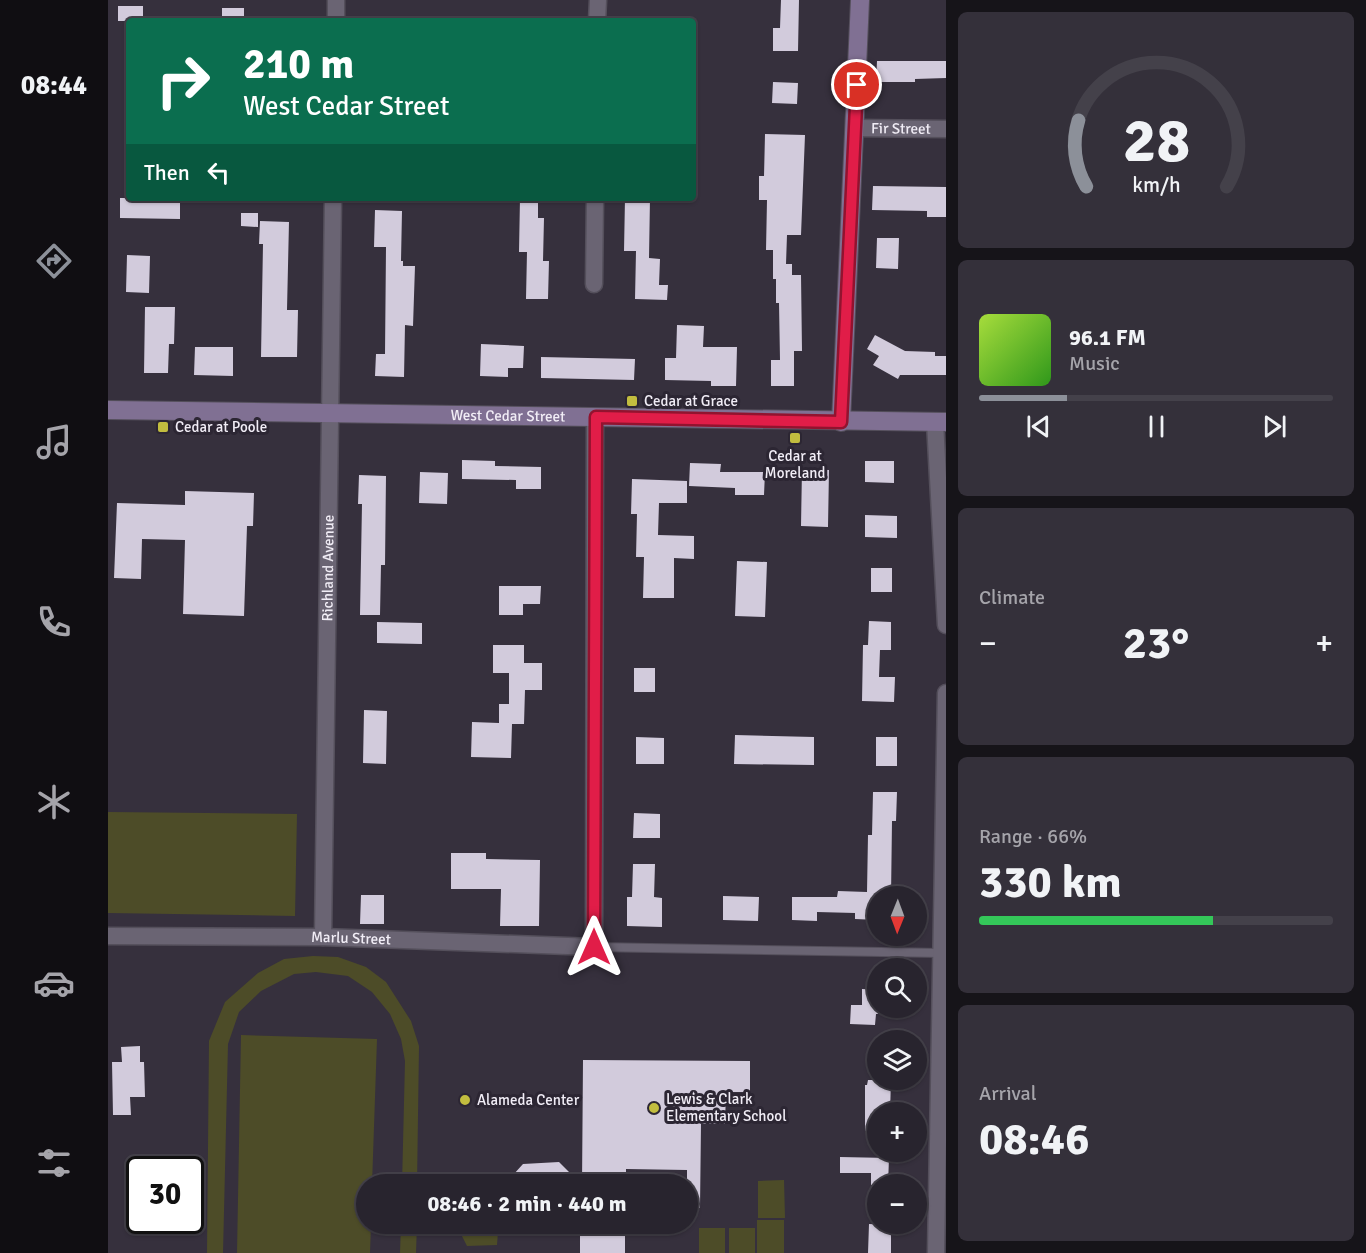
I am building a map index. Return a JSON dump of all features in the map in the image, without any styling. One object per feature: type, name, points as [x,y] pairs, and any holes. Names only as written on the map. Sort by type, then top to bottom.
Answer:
[{"type":"street","points":[[336,0],[336,18]]},
{"type":"street","points":[[597,18],[598,0]]},
{"type":"street","points":[[841,422],[860,0]]},
{"type":"street","name":"Fir Street","points":[[856,128],[946,129]]},
{"type":"street","name":"Richland Avenue","points":[[323,937],[333,201]]},
{"type":"street","points":[[594,284],[595,201]]},
{"type":"street","name":"West Cedar Street","points":[[108,410],[940,422]]},
{"type":"street","points":[[594,947],[596,417]]},
{"type":"street","points":[[940,422],[946,625]]},
{"type":"street","points":[[936,1253],[943,1092],[941,953],[946,693]]},
{"type":"street","name":"Marlu Street","points":[[108,936],[323,937],[594,947]]},
{"type":"lane","points":[[594,947],[941,953]]},
{"type":"shaded area","points":[[108,812],[297,814],[295,916],[108,913]]},
{"type":"shaded area","points":[[313,956],[338,957],[366,967],[386,982],[411,1021],[419,1046],[417,1174],[402,1174],[405,1061],[401,1039],[390,1014],[372,992],[348,976],[316,972],[294,974],[261,991],[239,1012],[228,1044],[223,1253],[207,1253],[209,1041],[225,1002],[258,973],[284,959]]},
{"type":"shaded area","points":[[241,1035],[377,1039],[372,1174],[356,1174],[356,1234],[371,1234],[370,1253],[237,1253]]},
{"type":"shaded area","points":[[784,1180],[785,1218],[758,1218],[758,1181]]},
{"type":"shaded area","points":[[757,1220],[784,1220],[784,1253],[757,1253]]},
{"type":"shaded area","points":[[699,1228],[725,1228],[725,1253],[699,1253]]},
{"type":"shaded area","points":[[729,1228],[755,1228],[755,1253],[729,1253]]},
{"type":"shaded area","points":[[401,1234],[417,1234],[416,1253],[400,1253]]},
{"type":"shaded area","points":[[461,1234],[498,1234],[497,1245],[467,1246]]},
{"type":"building","points":[[781,0],[799,0],[798,51],[773,51],[773,28],[780,28]]},
{"type":"building","points":[[118,6],[143,6],[143,18],[126,18],[126,21],[118,21]]},
{"type":"building","points":[[222,8],[244,8],[244,18],[222,18]]},
{"type":"building","points":[[877,61],[946,61],[946,78],[915,79],[915,82],[876,82]]},
{"type":"building","points":[[773,82],[798,83],[797,104],[772,103]]},
{"type":"building","points":[[765,134],[805,135],[801,235],[787,235],[786,264],[792,264],[792,275],[801,275],[802,351],[794,351],[794,386],[771,386],[771,360],[780,360],[779,303],[776,303],[776,279],[773,279],[773,250],[766,250],[767,200],[759,200],[759,176],[764,176]]},
{"type":"building","points":[[873,186],[946,187],[946,217],[927,217],[927,211],[872,210]]},
{"type":"building","points":[[120,198],[126,198],[126,201],[180,201],[180,219],[120,218]]},
{"type":"building","points":[[520,201],[538,201],[538,218],[544,218],[543,261],[549,261],[548,299],[526,299],[527,252],[519,252]]},
{"type":"building","points":[[625,201],[650,201],[649,258],[660,259],[659,285],[668,285],[667,300],[635,299],[636,251],[624,251]]},
{"type":"building","points":[[375,210],[402,211],[401,261],[403,261],[403,266],[415,266],[413,326],[405,325],[404,377],[375,376],[376,354],[385,354],[386,247],[374,247]]},
{"type":"building","points":[[241,213],[258,213],[258,227],[241,226]]},
{"type":"building","points":[[260,221],[289,222],[287,310],[298,310],[297,357],[261,357],[263,244],[259,244]]},
{"type":"building","points":[[877,238],[899,238],[898,269],[876,268]]},
{"type":"building","points":[[127,255],[150,256],[149,293],[126,292]]},
{"type":"building","points":[[145,307],[175,307],[174,344],[169,344],[168,373],[144,373]]},
{"type":"building","points":[[677,325],[704,326],[703,347],[737,347],[736,386],[711,386],[711,381],[665,380],[665,358],[676,358]]},
{"type":"building","points":[[875,335],[905,351],[935,352],[935,356],[946,356],[946,375],[900,375],[898,379],[873,365],[879,356],[867,349]]},
{"type":"building","points":[[481,344],[524,346],[523,368],[508,368],[508,377],[480,376]]},
{"type":"building","points":[[195,347],[233,347],[233,376],[194,375]]},
{"type":"building","points":[[541,357],[635,359],[634,380],[541,378]]},
{"type":"building","points":[[462,460],[495,461],[495,466],[541,467],[541,489],[516,489],[516,480],[462,479]]},
{"type":"building","points":[[865,461],[894,461],[894,483],[865,482]]},
{"type":"building","points":[[690,463],[721,464],[720,472],[765,472],[764,495],[735,495],[735,488],[689,486]]},
{"type":"building","points":[[802,469],[829,470],[828,527],[801,526]]},
{"type":"building","points":[[420,472],[448,473],[447,504],[419,503]]},
{"type":"building","points":[[359,475],[386,476],[385,565],[381,565],[380,615],[360,615],[362,504],[358,504]]},
{"type":"building","points":[[632,479],[687,481],[687,503],[659,503],[658,535],[694,536],[694,559],[674,558],[674,598],[643,598],[644,557],[636,557],[637,514],[631,514]]},
{"type":"building","points":[[185,491],[254,493],[253,526],[247,526],[244,616],[183,614],[185,540],[142,539],[141,579],[114,578],[117,503],[185,505]]},
{"type":"building","points":[[865,515],[897,516],[897,538],[865,537]]},
{"type":"building","points":[[737,561],[767,562],[765,617],[735,616]]},
{"type":"building","points":[[871,568],[892,568],[892,592],[871,592]]},
{"type":"building","points":[[499,586],[541,586],[540,604],[523,604],[523,615],[499,615]]},
{"type":"building","points":[[869,621],[891,622],[891,650],[880,650],[879,677],[895,677],[894,702],[862,701],[863,645],[868,645]]},
{"type":"building","points":[[377,622],[422,623],[422,644],[377,643]]},
{"type":"building","points":[[493,645],[524,645],[524,663],[542,663],[542,690],[525,690],[524,724],[512,724],[511,758],[471,757],[472,722],[499,723],[499,704],[509,704],[509,673],[493,673]]},
{"type":"building","points":[[634,668],[655,668],[655,692],[634,692]]},
{"type":"building","points":[[364,710],[387,711],[386,764],[363,763]]},
{"type":"building","points":[[735,735],[814,737],[814,765],[734,764]]},
{"type":"building","points":[[636,737],[664,738],[664,764],[636,764]]},
{"type":"building","points":[[876,737],[897,737],[897,766],[876,766]]},
{"type":"building","points":[[873,792],[897,792],[896,821],[892,821],[891,886],[867,886],[868,835],[872,835]]},
{"type":"building","points":[[634,813],[660,814],[660,838],[633,838]]},
{"type":"building","points":[[451,853],[486,853],[486,859],[540,860],[539,926],[500,926],[501,889],[451,889]]},
{"type":"building","points":[[633,864],[655,864],[654,897],[662,898],[662,927],[627,926],[627,897],[632,897]]},
{"type":"building","points":[[838,891],[867,892],[867,920],[855,919],[855,913],[817,912],[817,921],[792,920],[792,897],[837,897]]},
{"type":"building","points":[[361,895],[384,895],[384,924],[360,924]]},
{"type":"building","points":[[723,896],[759,897],[758,921],[723,920]]},
{"type":"building","points":[[862,989],[867,989],[867,1018],[876,1018],[875,1025],[850,1024],[851,1005],[862,1005]]},
{"type":"building","points":[[140,1046],[140,1062],[144,1062],[145,1097],[130,1097],[131,1115],[113,1115],[112,1062],[122,1062],[121,1047]]},
{"type":"building","name":"Lewis & Clark Elementary School","points":[[583,1060],[750,1061],[750,1092],[726,1092],[725,1124],[701,1124],[700,1208],[698,1208],[698,1174],[687,1174],[687,1170],[626,1169],[626,1174],[582,1174]]},
{"type":"building","points":[[865,1085],[867,1085],[867,1090],[891,1090],[890,1102],[867,1102],[867,1131],[865,1131]]},
{"type":"building","points":[[840,1157],[867,1158],[867,1162],[889,1162],[888,1174],[840,1173]]},
{"type":"building","points":[[559,1162],[571,1174],[514,1174],[523,1164]]},
{"type":"building","points":[[580,1234],[625,1234],[625,1253],[580,1253]]},
{"type":"building","points":[[869,1234],[891,1234],[891,1253],[868,1253]]},
{"type":"place","name":"Cedar at Grace","points":[[632,401]]},
{"type":"place","name":"Cedar at Poole","points":[[163,427]]},
{"type":"place","name":"Cedar at Moreland","points":[[795,438]]},
{"type":"place","name":"Alameda Center","points":[[465,1100]]},
{"type":"place","name":"Lewis & Clark Elementary School","points":[[654,1108]]},
{"type":"route","points":[[594,947],[596,417],[841,422],[857,85]]}]
